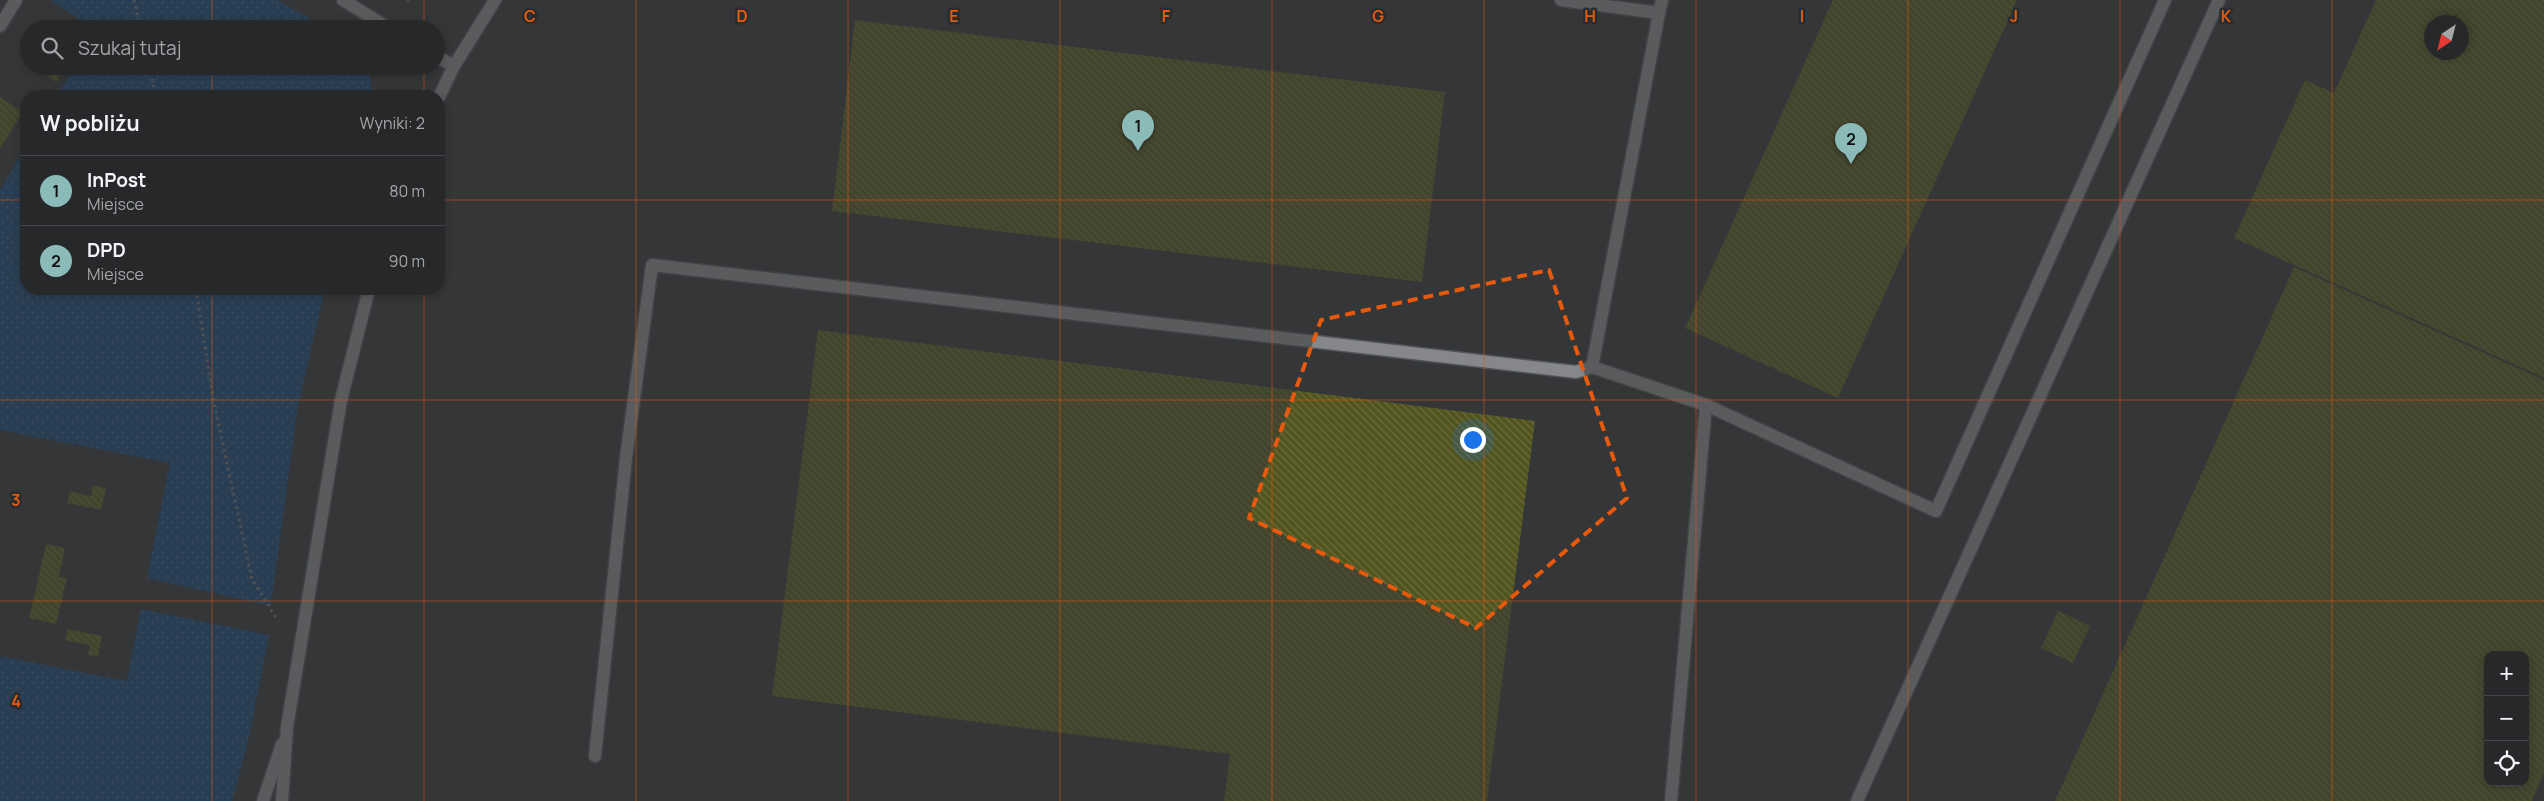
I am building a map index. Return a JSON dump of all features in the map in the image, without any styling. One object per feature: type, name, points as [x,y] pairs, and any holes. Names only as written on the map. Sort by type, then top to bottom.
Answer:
[{"type":"street","points":[[0,26],[16,0]]},
{"type":"street","points":[[343,0],[375,20]]},
{"type":"street","points":[[442,90],[454,66],[495,0]]},
{"type":"street","points":[[1561,0],[1659,13]]},
{"type":"street","points":[[1592,367],[1662,0]]},
{"type":"street","points":[[596,756],[626,458],[652,265],[1566,371],[1576,372],[1592,367],[1706,405],[1936,511],[2165,0]]},
{"type":"street","points":[[1857,801],[2220,0]]},
{"type":"street","points":[[445,61],[454,66]]},
{"type":"street","points":[[282,801],[287,727],[341,400],[367,295]]},
{"type":"street","points":[[1671,801],[1706,405]]},
{"type":"street","points":[[263,801],[287,727]]},
{"type":"path","points":[[134,0],[139,20]]},
{"type":"path","points":[[152,75],[155,90]]},
{"type":"path","points":[[197,295],[213,398],[252,579],[280,623]]},
{"type":"highlighted area","points":[[1549,270],[1627,498],[1476,628],[1249,518],[1321,320]]},
{"type":"shaded area","points":[[50,0],[278,0],[311,20],[80,20]]},
{"type":"shaded area","points":[[70,75],[370,75],[372,90],[61,90]]},
{"type":"shaded area","points":[[20,157],[20,295],[324,295],[298,406],[271,606],[147,578],[170,463],[0,430],[0,190]]},
{"type":"shaded area","points":[[141,609],[269,635],[248,742],[232,801],[0,801],[0,656],[127,681]]},
{"type":"building","points":[[1833,0],[2017,0],[1838,398],[1685,328]]},
{"type":"building","points":[[2376,0],[2544,0],[2544,378],[2234,238],[2305,80],[2334,93]]},
{"type":"building","points":[[855,20],[1445,92],[1422,282],[832,211]]},
{"type":"building","points":[[46,75],[60,75],[56,82]]},
{"type":"building","points":[[0,97],[20,110],[20,117],[0,149]]},
{"type":"building","points":[[2294,267],[2544,380],[2544,773],[2532,801],[2055,801]]},
{"type":"building","points":[[818,330],[1535,421],[1487,801],[1224,801],[1230,754],[772,696]]},
{"type":"building","points":[[93,485],[106,488],[101,510],[67,503],[70,491],[91,496]]},
{"type":"building","points":[[46,544],[65,548],[59,577],[67,578],[56,624],[29,618]]},
{"type":"building","points":[[2058,611],[2090,626],[2073,663],[2041,648]]},
{"type":"building","points":[[68,629],[102,636],[98,656],[88,655],[90,645],[65,640]]},
{"type":"place","name":"InPost","points":[[1138,151]]},
{"type":"place","name":"DPD","points":[[1851,164]]}]
